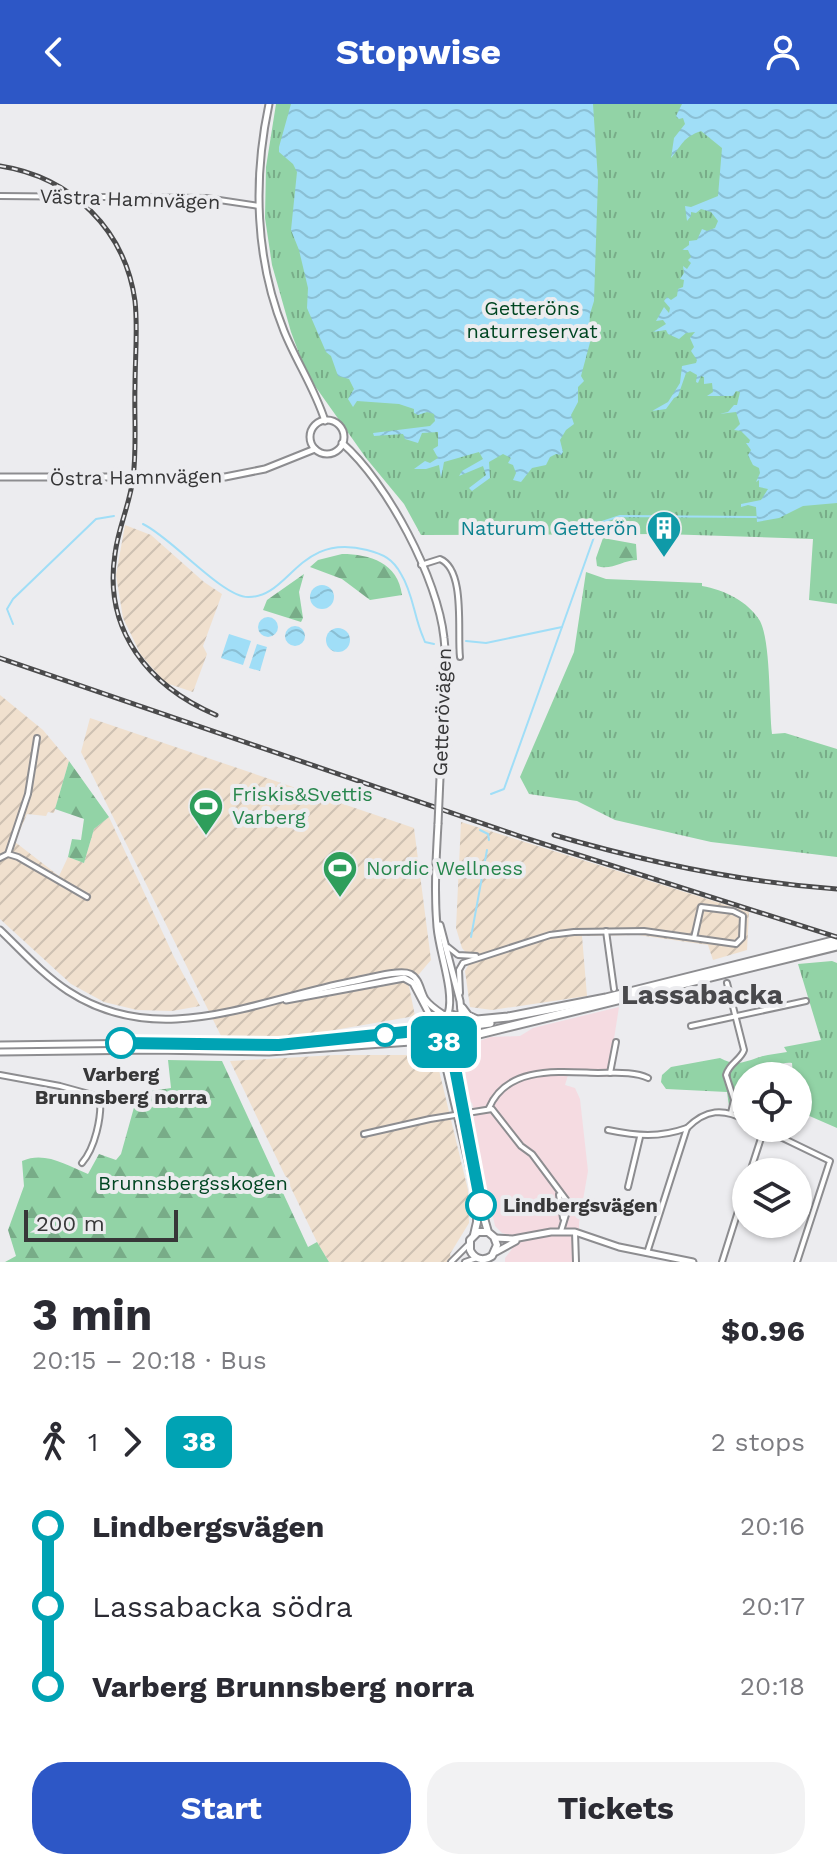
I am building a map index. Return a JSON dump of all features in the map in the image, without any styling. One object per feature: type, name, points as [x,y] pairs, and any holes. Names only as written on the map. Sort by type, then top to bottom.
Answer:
[{"type":"main road","points":[[462,1023],[480,1025],[621,995],[837,943]]},
{"type":"main road","points":[[439,1039],[462,1113],[488,1232],[495,1238],[493,1257],[480,1260],[471,1252],[469,1243],[477,1222],[476,1198],[462,1113],[459,1087],[453,1057],[458,1040],[837,943]]},
{"type":"main road","points":[[461,1005],[468,1016],[475,1019],[508,1017]]},
{"type":"main road","points":[[459,1087],[458,1049],[476,1034]]},
{"type":"main road","points":[[474,1235],[488,1232]]},
{"type":"street","points":[[269,104],[260,162],[259,206],[263,252],[282,326],[325,421]]},
{"type":"street","name":"Västra Hamnvägen","points":[[0,196],[206,198],[259,206]]},
{"type":"street","points":[[325,421],[339,426],[342,443],[335,452],[328,454],[315,449],[311,443],[311,432],[318,423],[325,421]]},
{"type":"street","name":"Getterövägen","points":[[342,443],[394,506],[436,599],[444,637],[436,913],[447,963],[461,1005],[462,1023]]},
{"type":"street","name":"Östra Hamnvägen","points":[[0,477],[225,477],[265,469],[315,449]]},
{"type":"street","points":[[421,565],[440,559],[446,562],[454,575],[460,657]]},
{"type":"street","points":[[8,854],[28,794],[37,738]]},
{"type":"street","points":[[0,858],[8,854],[18,857],[87,897]]},
{"type":"street","points":[[447,963],[463,963],[550,935],[606,931],[644,931],[694,938],[738,943],[742,938],[743,916],[733,911],[701,907],[694,938]]},
{"type":"street","name":"Getterövägen","points":[[436,913],[446,945],[451,999],[446,1015]]},
{"type":"street","points":[[0,930],[66,990],[119,1015],[168,1021],[404,978],[413,983],[439,1039]]},
{"type":"street","points":[[606,931],[614,989]]},
{"type":"street","points":[[446,945],[462,956],[478,956]]},
{"type":"street","points":[[447,963],[462,956]]},
{"type":"street","points":[[461,1005],[459,970],[463,963]]},
{"type":"street","points":[[261,1004],[337,985],[404,973],[417,980],[426,1000],[446,1015],[458,1017],[462,1023],[463,1033],[458,1040],[450,1043],[431,1036],[389,1044]]},
{"type":"street","points":[[608,1130],[640,1137],[660,1136],[687,1128],[709,1113],[731,1113],[734,1100],[726,1075],[730,1065],[744,1050],[727,983]]},
{"type":"street","points":[[691,1026],[806,1001]]},
{"type":"street","points":[[0,1045],[279,1045],[435,1027],[446,1015]]},
{"type":"street","points":[[0,1052],[167,1050],[252,1053],[431,1042],[443,1049]]},
{"type":"street","points":[[610,1073],[616,1042]]},
{"type":"street","points":[[489,1108],[493,1099],[507,1087],[535,1073],[610,1073],[648,1078]]},
{"type":"street","points":[[0,1075],[100,1097],[101,1108],[92,1147],[82,1163]]},
{"type":"street","points":[[364,1134],[489,1108],[495,1111],[521,1146],[532,1154],[559,1192],[563,1221],[561,1231]]},
{"type":"street","points":[[647,1253],[687,1128]]},
{"type":"street","points":[[628,1187],[640,1137]]},
{"type":"street","points":[[791,1142],[830,1161],[797,1262]]},
{"type":"street","points":[[722,1262],[732,1230]]},
{"type":"street","points":[[575,1232],[576,1262]]},
{"type":"street","points":[[495,1238],[575,1232],[619,1247],[693,1262]]},
{"type":"street","points":[[493,1257],[525,1237]]},
{"type":"street","points":[[451,1262],[469,1243]]},
{"type":"street","points":[[465,1262],[480,1260]]},
{"type":"shaded area","points":[[125,525],[151,535],[222,594],[203,646],[207,654],[193,692],[166,683],[141,655],[123,618],[116,575]]},
{"type":"shaded area","points":[[0,695],[43,730],[69,761],[54,813],[48,812],[46,816],[27,814],[15,842],[59,876],[68,857],[84,863],[94,829],[109,817],[200,1006],[172,1011],[137,1010],[104,1002],[71,984],[0,919]]},
{"type":"shaded area","points":[[90,718],[414,828],[431,960],[409,986],[415,1016],[300,1036],[223,1040],[81,752]]},
{"type":"shaded area","points":[[461,822],[749,912],[747,950],[713,960],[708,945],[638,935],[582,936],[587,996],[492,1010],[470,1007],[465,971],[469,964],[468,955],[462,948],[456,928]]},
{"type":"shaded area","points":[[619,1007],[608,1077],[568,1075],[565,1085],[575,1088],[580,1099],[588,1171],[579,1223],[579,1262],[505,1262],[512,1249],[510,1235],[502,1233],[495,1226],[471,1121],[475,1116],[472,1103],[467,1100],[465,1051],[490,1037],[520,1036],[533,1028]]},
{"type":"shaded area","points":[[335,1055],[428,1055],[436,1058],[468,1190],[469,1223],[450,1254],[452,1262],[329,1262],[317,1242],[230,1061]]},
{"type":"green space","name":"Getteröns naturreservat","points":[[276,104],[837,104],[837,604],[809,600],[813,539],[663,534],[421,535],[404,504],[366,458],[315,386],[291,332],[272,265],[265,218],[266,167]]},
{"type":"green space","points":[[603,538],[636,544],[637,560],[607,567],[597,566],[596,558]]},
{"type":"green space","points":[[342,554],[381,562],[395,575],[402,595],[370,600],[342,579],[310,567],[318,560]]},
{"type":"green space","points":[[586,572],[606,579],[702,583],[702,586],[735,598],[755,614],[764,631],[766,644],[772,734],[785,733],[837,749],[837,857],[711,842],[615,820],[577,801],[529,794],[520,777],[574,652]]},
{"type":"green space","points":[[304,574],[299,592],[301,622],[263,610],[267,600]]},
{"type":"green space","points":[[69,761],[109,817],[94,829],[84,863],[68,857],[72,839],[81,840],[84,819],[55,809]]},
{"type":"green space","points":[[837,963],[837,1128],[812,1117],[812,1062],[743,1062],[787,1052],[784,1047],[821,1040],[798,964]]},
{"type":"green space","points":[[449,1018],[456,1021],[459,1028],[456,1035],[449,1038],[442,1035],[439,1028],[442,1021]]},
{"type":"green space","points":[[720,1058],[731,1062],[732,1107],[729,1106],[727,1092],[666,1089],[661,1082],[662,1075],[671,1067]]},
{"type":"green space","name":"Brunnsbergsskogen","points":[[168,1060],[222,1061],[308,1247],[317,1242],[329,1262],[5,1262],[16,1256],[8,1230],[24,1186],[22,1161],[47,1158],[88,1174],[99,1154],[116,1160],[121,1154],[138,1093],[171,1088]]},
{"type":"water","points":[[291,104],[593,104],[598,180],[594,301],[589,332],[592,335],[581,376],[584,381],[578,387],[578,402],[571,415],[574,424],[560,440],[561,455],[550,457],[546,465],[532,468],[521,482],[513,480],[516,473],[513,465],[508,463],[511,458],[503,454],[489,462],[490,478],[472,491],[469,488],[486,475],[483,466],[459,476],[483,459],[479,452],[444,462],[441,478],[439,465],[414,469],[425,461],[430,463],[438,458],[433,449],[438,446],[438,432],[422,433],[418,443],[405,439],[403,434],[374,436],[373,433],[430,426],[435,421],[434,414],[427,412],[418,415],[414,409],[399,404],[357,401],[353,407],[348,399],[354,389],[349,379],[338,376],[331,356],[326,352],[307,308],[308,288],[291,230],[297,172],[279,152]]},
{"type":"water","points":[[682,104],[837,104],[837,503],[803,506],[779,518],[757,522],[756,507],[741,507],[741,504],[761,500],[768,489],[759,487],[759,480],[756,482],[760,473],[748,455],[751,450],[746,443],[750,440],[741,431],[734,430],[740,424],[736,412],[719,414],[737,405],[740,392],[736,391],[733,396],[707,396],[713,392],[712,383],[704,384],[704,377],[701,376],[696,382],[697,375],[690,371],[686,373],[678,396],[666,409],[652,411],[668,402],[680,383],[682,366],[696,363],[690,338],[695,332],[686,333],[679,339],[666,330],[653,332],[666,324],[663,320],[656,321],[664,307],[669,313],[670,308],[664,301],[667,297],[671,300],[677,296],[678,289],[683,287],[684,280],[680,279],[684,273],[683,266],[687,269],[691,257],[688,250],[682,250],[689,245],[689,241],[697,240],[702,229],[715,228],[718,221],[711,212],[701,209],[691,212],[687,221],[685,206],[691,207],[718,196],[722,148],[701,131],[686,139],[671,158],[674,138],[685,124],[683,118],[676,116]]},
{"type":"water","points":[[322,585],[331,588],[334,597],[331,606],[322,609],[313,606],[310,597],[313,588]]},
{"type":"water","points":[[268,617],[275,620],[278,627],[275,634],[268,637],[261,634],[258,627],[261,620]]},
{"type":"water","points":[[295,626],[302,629],[305,636],[302,643],[295,646],[288,643],[285,636],[288,629]]},
{"type":"water","points":[[338,628],[347,631],[350,640],[347,649],[338,652],[329,649],[326,640],[329,631]]},
{"type":"water","points":[[229,634],[251,641],[243,665],[221,658]]},
{"type":"water","points":[[257,644],[267,647],[260,671],[249,668]]},
{"type":"waterway","points":[[13,624],[7,609],[13,599],[96,519],[114,516]]},
{"type":"waterway","points":[[466,641],[486,643],[562,627],[599,523],[620,516],[756,517]]},
{"type":"waterway","points":[[143,524],[225,587],[248,597],[262,595],[275,588],[310,557],[325,550],[344,547],[378,553],[398,569],[408,589],[425,642],[434,644]]},
{"type":"waterway","points":[[491,794],[504,789],[562,627]]},
{"type":"waterway","points":[[480,830],[488,834],[489,840]]},
{"type":"waterway","points":[[471,937],[487,850]]},
{"type":"railway","points":[[0,166],[26,172],[71,195],[107,230],[120,251],[135,301],[135,455],[131,488],[115,554],[113,582],[116,608],[124,631],[151,672],[192,703],[216,715]]},
{"type":"railway","points":[[0,658],[522,837],[837,937]]},
{"type":"railway","points":[[554,835],[694,870],[837,889]]},
{"type":"bus line","name":"38","points":[[121,1043],[304,1044],[435,1029],[443,1041],[456,1041],[453,1057],[481,1205]]},
{"type":"place","name":"Naturum Getterön","points":[[664,559]]},
{"type":"place","name":"Friskis&Svettis Varberg","points":[[206,837]]},
{"type":"place","name":"Nordic Wellness","points":[[340,899]]},
{"type":"place","name":"Varberg Brunnsberg norra","points":[[121,1043]]},
{"type":"place","name":"Lindbergsvägen","points":[[481,1205]]},
{"type":"district","name":"Lassabacka","points":[[702,994]]}]
